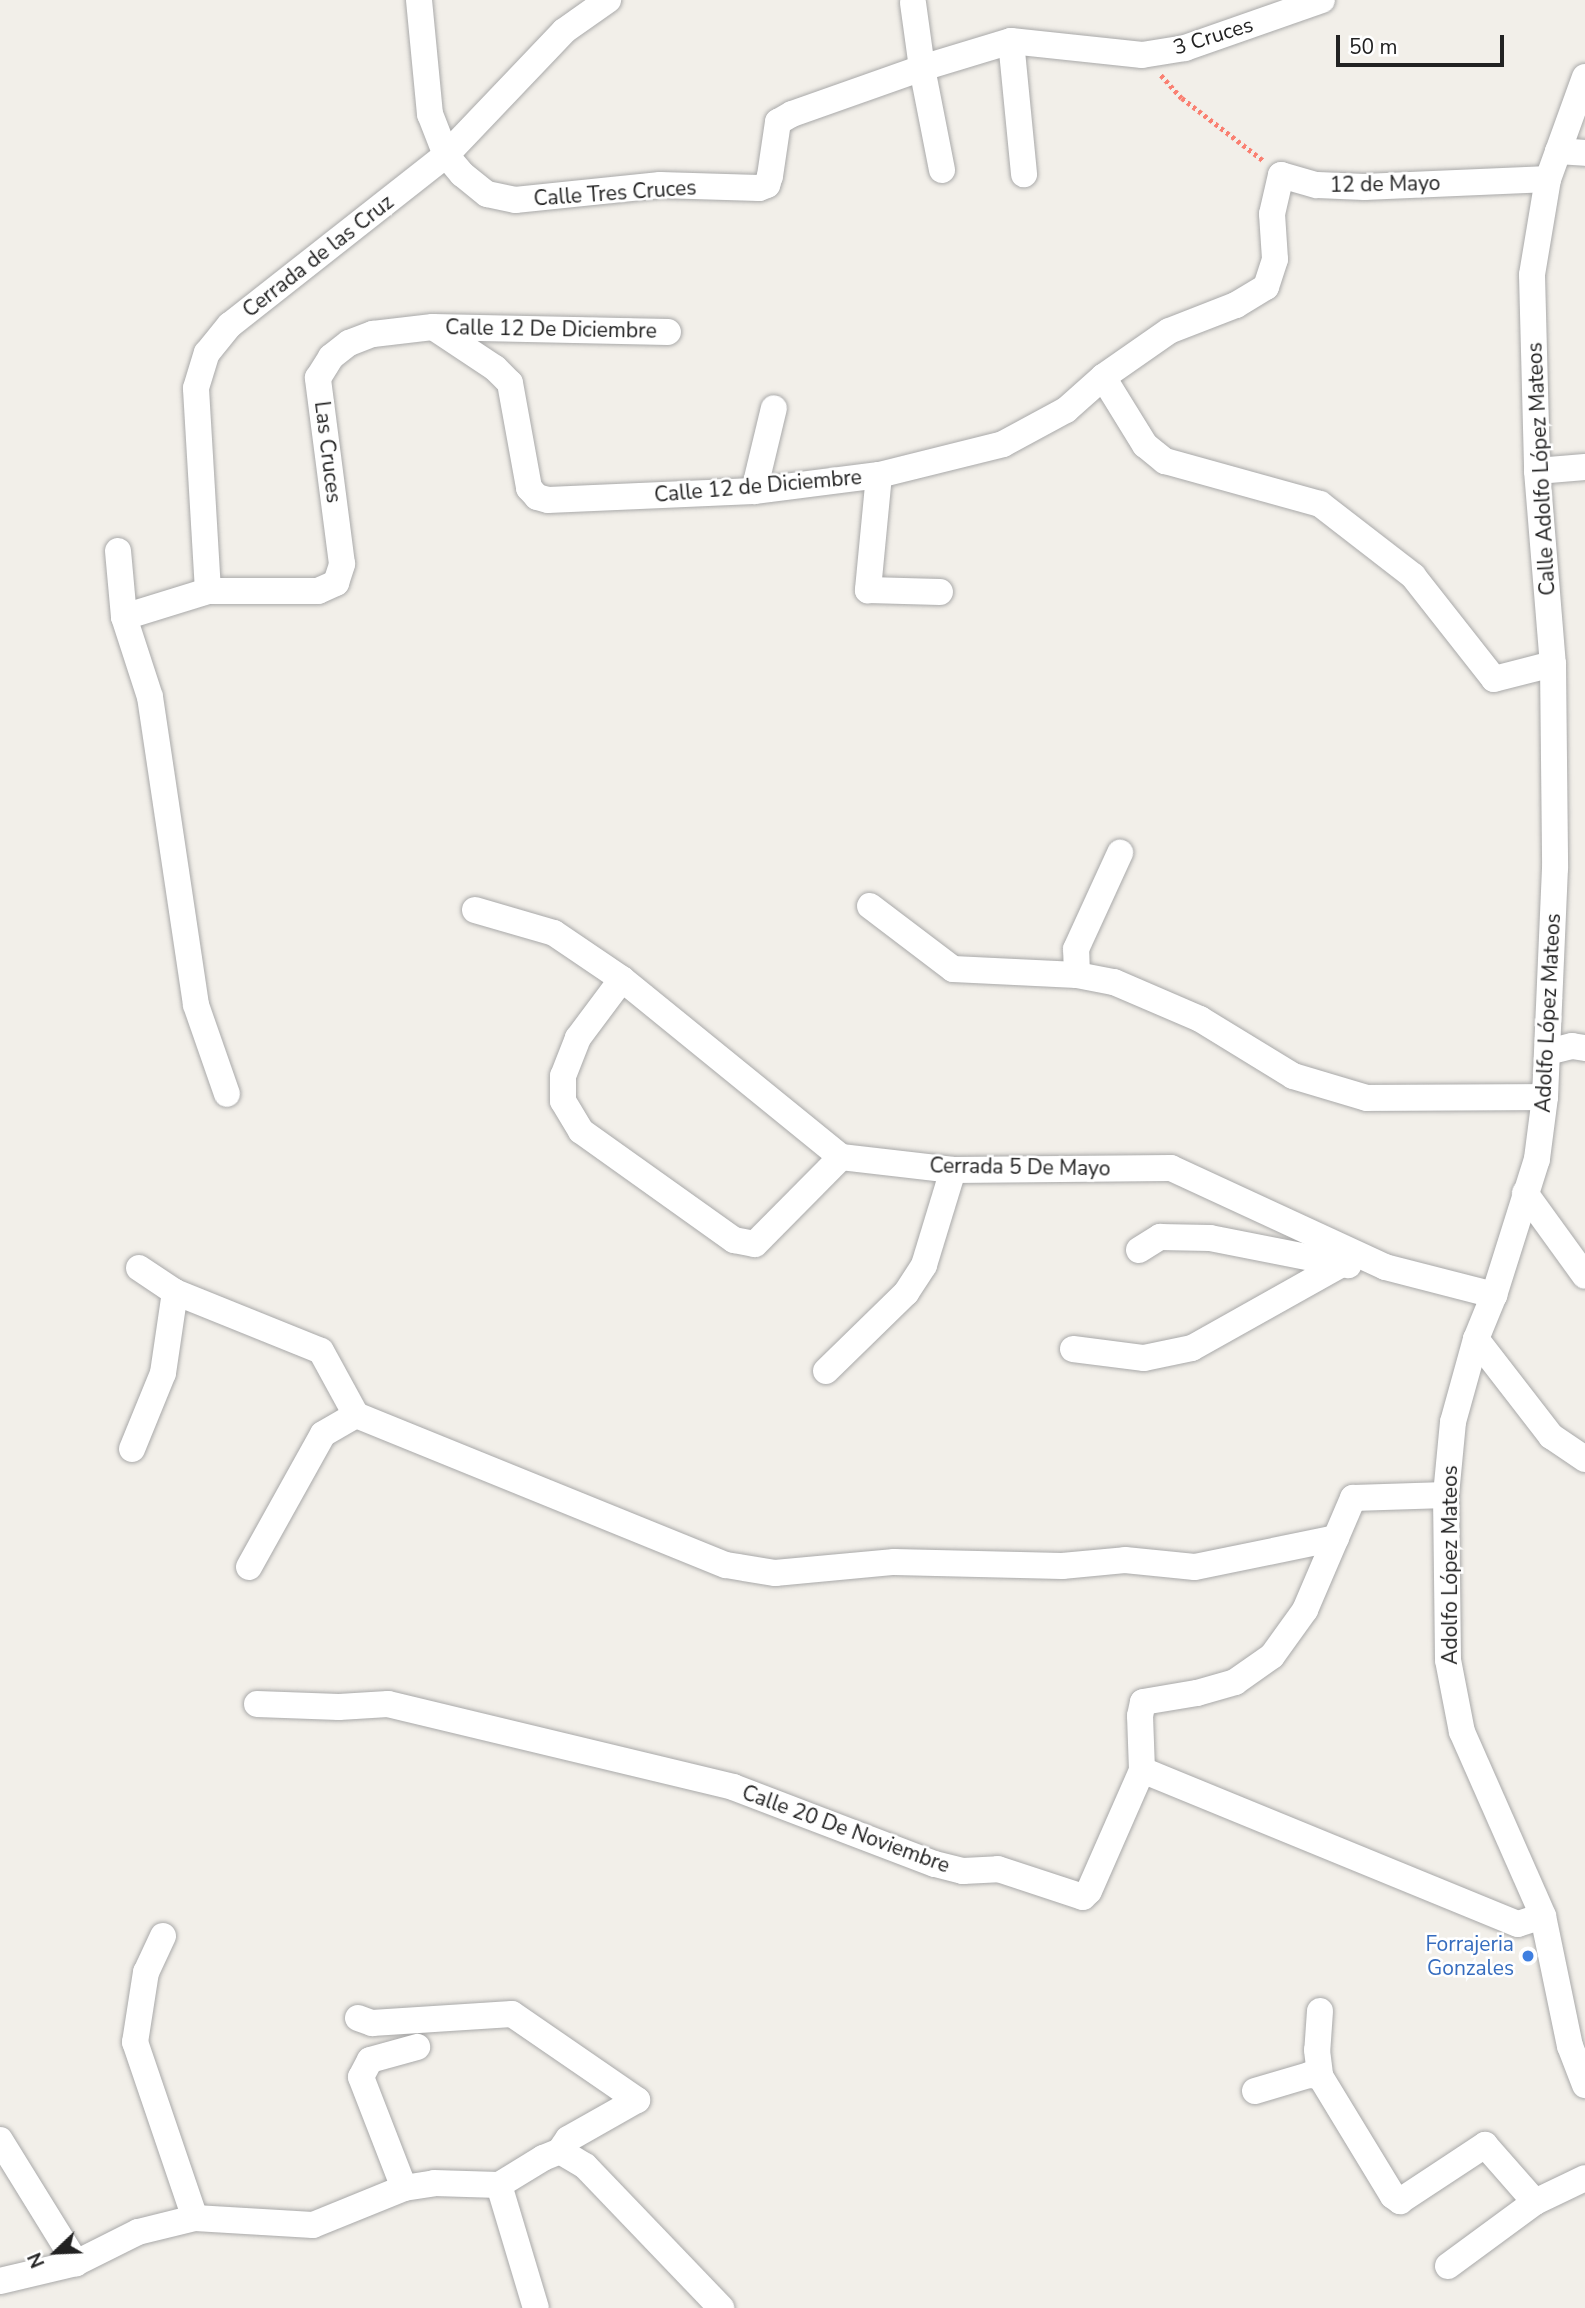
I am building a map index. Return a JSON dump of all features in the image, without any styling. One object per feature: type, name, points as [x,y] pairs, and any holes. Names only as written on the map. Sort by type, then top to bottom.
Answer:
[{"type":"street","name":"Calle Tres Cruces","points":[[419,0],[430,114],[446,155],[461,174],[487,194],[515,200],[660,185],[759,188],[766,185],[770,176],[778,122],[922,68],[1011,41],[1142,55]]},
{"type":"street","name":"Cerrada de las Cruz","points":[[208,591],[196,388],[206,353],[230,325],[446,155],[564,31],[608,0]]},
{"type":"street","name":"3 Cruces","points":[[1142,55],[1185,48],[1322,0]]},
{"type":"street","points":[[913,3],[922,68],[942,170]]},
{"type":"street","points":[[1011,41],[1024,174]]},
{"type":"street","name":"Calle Adolfo López Mateos","points":[[1555,868],[1553,664],[1537,471],[1532,275],[1548,179],[1585,77]]},
{"type":"street","points":[[1558,151],[1585,153]]},
{"type":"street","name":"12 de Mayo","points":[[1281,175],[1317,185],[1365,187],[1548,179]]},
{"type":"street","name":"Calle 12 de Diciembre","points":[[433,327],[495,368],[510,383],[529,488],[537,497],[548,500],[754,491],[879,475],[1003,444],[1066,410],[1103,377],[1169,331],[1236,305],[1266,286],[1275,259],[1272,214],[1281,175]]},
{"type":"street","name":"Las Cruces","points":[[124,617],[208,591],[318,591],[336,583],[342,564],[318,378],[331,357],[349,343],[373,334],[433,327]]},
{"type":"street","name":"Calle 12 De Diciembre","points":[[433,327],[668,332]]},
{"type":"street","points":[[1103,377],[1145,445],[1165,461],[1320,504],[1413,576],[1494,679],[1553,664]]},
{"type":"street","name":"Calle 12 De Diciembre","points":[[754,491],[774,408]]},
{"type":"street","points":[[1537,471],[1585,467]]},
{"type":"street","points":[[879,475],[868,590],[940,592]]},
{"type":"street","points":[[118,551],[124,617],[150,697],[197,1005],[226,1094]]},
{"type":"street","points":[[1077,975],[1076,949],[1120,853]]},
{"type":"street","name":"Adolfo López Mateos","points":[[1555,868],[1573,1046],[1545,1097],[1537,1159],[1494,1294],[1476,1339],[1453,1422],[1446,1495],[1448,1660],[1462,1732],[1543,1916],[1570,2046],[1585,2085]]},
{"type":"street","points":[[870,906],[953,969],[1077,975],[1114,982],[1200,1019],[1293,1076],[1367,1098],[1545,1097]]},
{"type":"street","points":[[475,910],[554,933],[622,979],[841,1157],[755,1244],[734,1240],[581,1131],[563,1101],[564,1076],[578,1038],[622,979]]},
{"type":"street","name":"Cerrada 5 De Mayo","points":[[841,1157],[953,1170],[1171,1168],[1385,1266],[1494,1294]]},
{"type":"street","points":[[826,1371],[906,1293],[924,1265],[953,1170]]},
{"type":"street","points":[[1525,1193],[1585,1276]]},
{"type":"street","points":[[1139,1250],[1160,1237],[1210,1238],[1340,1265],[1385,1266]]},
{"type":"street","points":[[1073,1349],[1144,1358],[1192,1348],[1340,1265]]},
{"type":"street","points":[[139,1268],[175,1292],[321,1351],[356,1415],[726,1565],[775,1573],[894,1562],[1062,1566],[1125,1560],[1195,1567],[1336,1538]]},
{"type":"street","points":[[132,1449],[163,1373],[175,1292]]},
{"type":"street","points":[[1476,1339],[1551,1436],[1585,1459]]},
{"type":"street","points":[[248,1567],[323,1434],[356,1415]]},
{"type":"street","name":"Calle 20 De Noviembre","points":[[257,1704],[339,1707],[388,1703],[733,1787],[935,1864],[963,1871],[999,1869],[1083,1897],[1089,1891],[1142,1769],[1140,1716],[1143,1702],[1197,1693],[1235,1682],[1272,1656],[1305,1610],[1353,1499],[1446,1495]]},
{"type":"street","points":[[1142,1769],[1518,1924],[1543,1916]]},
{"type":"street","points":[[163,1936],[146,1972],[135,2042],[195,2218]]},
{"type":"street","points":[[1320,2011],[1317,2050],[1320,2076],[1399,2201],[1485,2145],[1535,2203]]},
{"type":"street","points":[[0,2281],[76,2263],[138,2232],[195,2218],[313,2225],[404,2188],[434,2183],[499,2185],[543,2158],[560,2151],[568,2139],[637,2100],[512,2014],[372,2023],[358,2018]]},
{"type":"street","points":[[404,2188],[361,2077],[370,2060],[418,2047]]},
{"type":"street","points":[[1255,2091],[1309,2075],[1320,2076]]},
{"type":"street","points":[[0,2140],[76,2263]]},
{"type":"street","points":[[560,2151],[585,2166],[720,2308]]},
{"type":"street","points":[[1447,2266],[1535,2203],[1585,2178]]},
{"type":"street","points":[[499,2185],[536,2308]]},
{"type":"path","points":[[1142,55],[1182,98],[1281,175]]},
{"type":"place","name":"Forrajeria Gonzales","points":[[1528,1956]]}]
